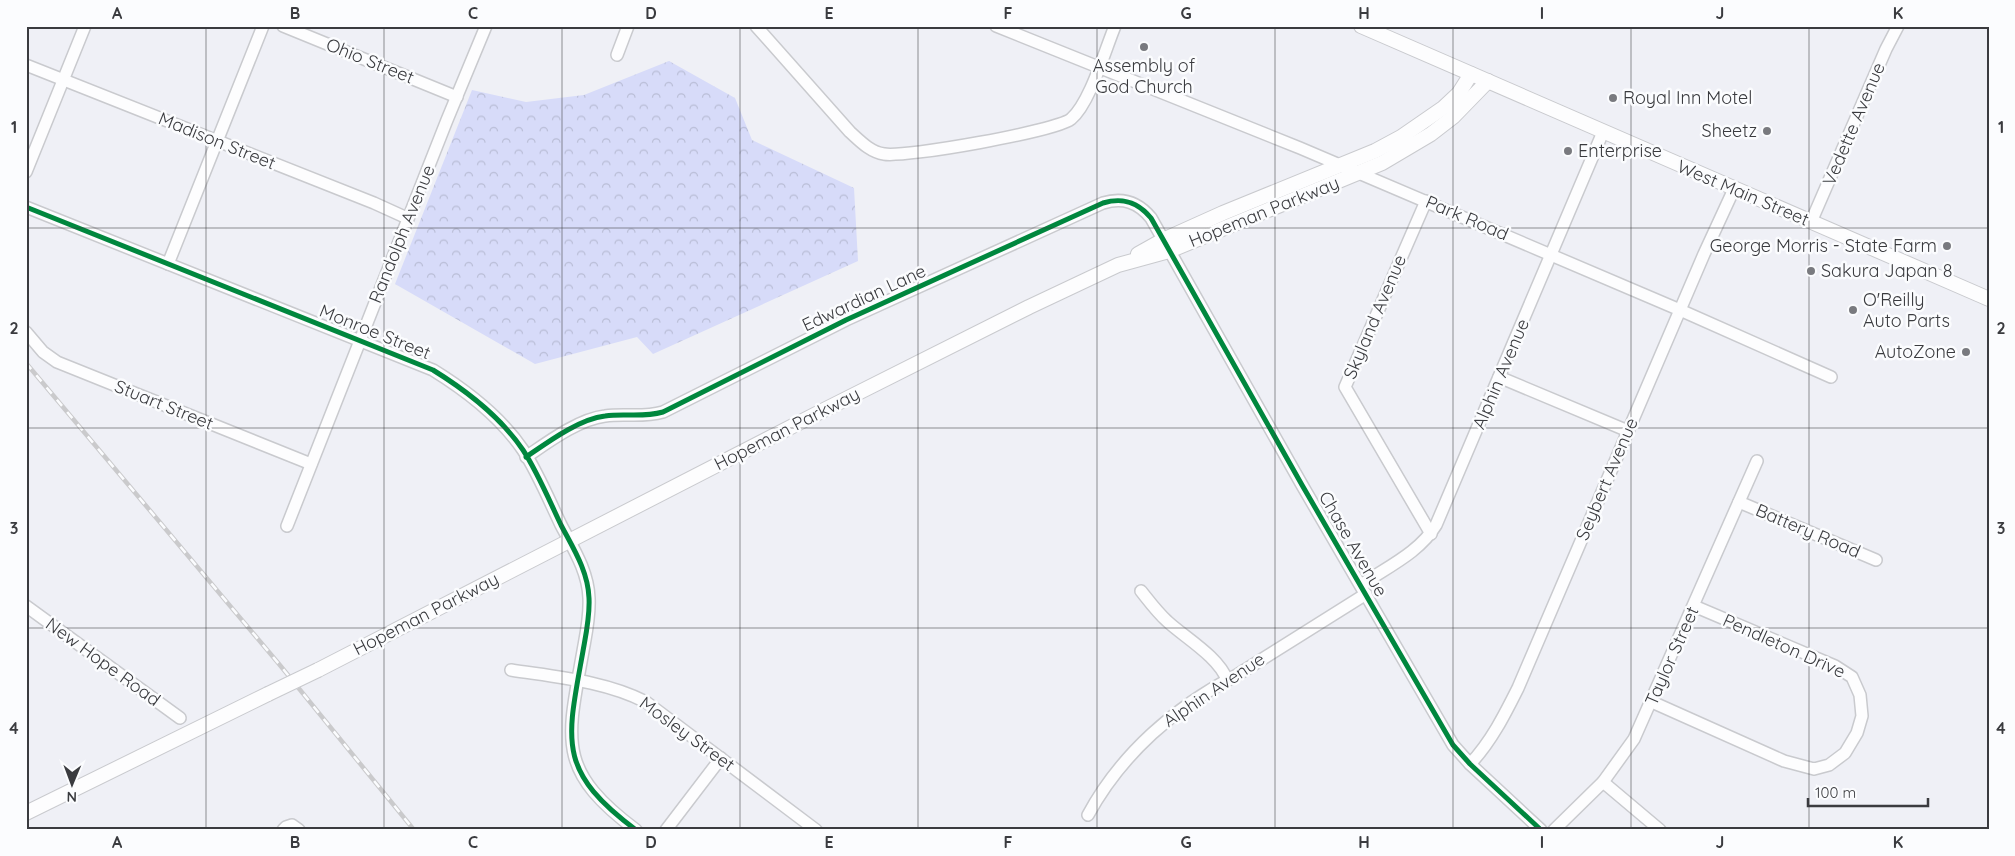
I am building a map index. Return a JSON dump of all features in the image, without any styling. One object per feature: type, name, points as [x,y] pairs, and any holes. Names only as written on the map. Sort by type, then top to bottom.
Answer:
[{"type":"main road","name":"West Main Street","points":[[1361,26],[1989,299]]},
{"type":"main road","points":[[1166,245],[1223,213],[1374,151],[1428,119],[1459,93],[1471,74]]},
{"type":"main road","name":"Hopeman Parkway","points":[[26,813],[318,670],[1029,307],[1118,265],[1166,245],[1382,163],[1431,134],[1453,117],[1488,81]]},
{"type":"main road","name":"Hopeman Parkway","points":[[26,825],[84,785]]},
{"type":"street","points":[[26,172],[84,26]]},
{"type":"street","points":[[168,264],[263,26]]},
{"type":"street","name":"Ohio Street","points":[[284,26],[457,97]]},
{"type":"street","name":"Randolph Avenue","points":[[287,526],[486,26]]},
{"type":"street","points":[[616,55],[628,26]]},
{"type":"street","points":[[756,26],[768,31],[850,132],[865,146],[883,154],[909,154],[1063,124],[1079,111],[1115,26]]},
{"type":"street","name":"Park Road","points":[[996,26],[1342,165],[1680,310],[1831,378]]},
{"type":"street","name":"Vedette Avenue","points":[[1811,222],[1886,49],[1898,26]]},
{"type":"street","name":"Madison Street","points":[[26,65],[408,218]]},
{"type":"street","name":"Alphin Avenue","points":[[1088,815],[1108,782],[1147,738],[1178,712],[1364,589],[1416,549],[1431,534],[1500,377],[1603,132]]},
{"type":"street","name":"Seybert Avenue","points":[[1470,764],[1502,720],[1518,688],[1734,189]]},
{"type":"street","name":"Edwardian Lane","points":[[526,457],[560,435],[592,418],[606,415],[645,416],[663,412],[846,320],[1103,203],[1122,200],[1141,208],[1151,218],[1166,245]]},
{"type":"street","name":"Skyland Avenue","points":[[1426,201],[1345,387],[1431,534]]},
{"type":"street","name":"Monroe Street","points":[[26,207],[420,365],[452,382],[484,406],[504,426],[526,457],[586,575],[589,620],[571,730],[572,750],[577,767],[591,790],[619,817],[636,830]]},
{"type":"street","name":"Chase Avenue","points":[[1166,245],[1427,697],[1443,729],[1470,764],[1541,830]]},
{"type":"street","name":"Stuart Street","points":[[26,332],[44,352],[57,362],[311,464]]},
{"type":"street","points":[[1500,377],[1628,431]]},
{"type":"street","name":"Taylor Street","points":[[1554,830],[1603,782],[1634,739],[1757,461]]},
{"type":"street","name":"Battery Road","points":[[1739,502],[1876,560]]},
{"type":"street","points":[[1141,591],[1167,621],[1213,660],[1223,671],[1227,680]]},
{"type":"street","name":"New Hope Road","points":[[26,606],[180,718]]},
{"type":"street","name":"Pendleton Drive","points":[[1652,702],[1784,761],[1814,769],[1829,766],[1846,753],[1857,734],[1862,716],[1860,696],[1852,677],[1835,666],[1694,606]]},
{"type":"street","name":"Mosley Street","points":[[511,670],[621,692],[646,702],[816,830]]},
{"type":"street","points":[[666,830],[721,758]]},
{"type":"street","points":[[1603,782],[1660,830]]},
{"type":"street","points":[[283,830],[292,825],[299,830]]},
{"type":"green space","points":[[669,61],[735,98],[752,140],[854,188],[858,261],[653,354],[637,337],[535,364],[395,284],[472,90],[526,102],[584,95]]},
{"type":"railway","points":[[26,363],[279,664],[414,830]]},
{"type":"cycle path","points":[[526,457],[574,426],[595,418],[613,415],[648,415],[663,412],[846,320],[1103,203],[1110,201],[1130,202],[1141,208],[1151,218],[1302,485],[1453,745],[1470,764],[1541,830]]},
{"type":"cycle path","points":[[26,207],[433,370],[482,405],[504,426],[523,450],[538,477],[586,578],[589,605],[588,618],[573,708],[572,731],[574,752],[580,771],[592,789],[610,809],[636,830]]},
{"type":"place","name":"Assembly of God Church","points":[[1144,47]]},
{"type":"place","name":"Royal Inn Motel","points":[[1613,98]]},
{"type":"place","name":"Sheetz","points":[[1767,131]]},
{"type":"place","name":"Enterprise","points":[[1568,151]]},
{"type":"place","name":"George Morris - State Farm","points":[[1947,246]]},
{"type":"place","name":"Sakura Japan 8","points":[[1811,271]]},
{"type":"place","name":"O'Reilly Auto Parts","points":[[1853,310]]},
{"type":"place","name":"AutoZone","points":[[1966,352]]}]
